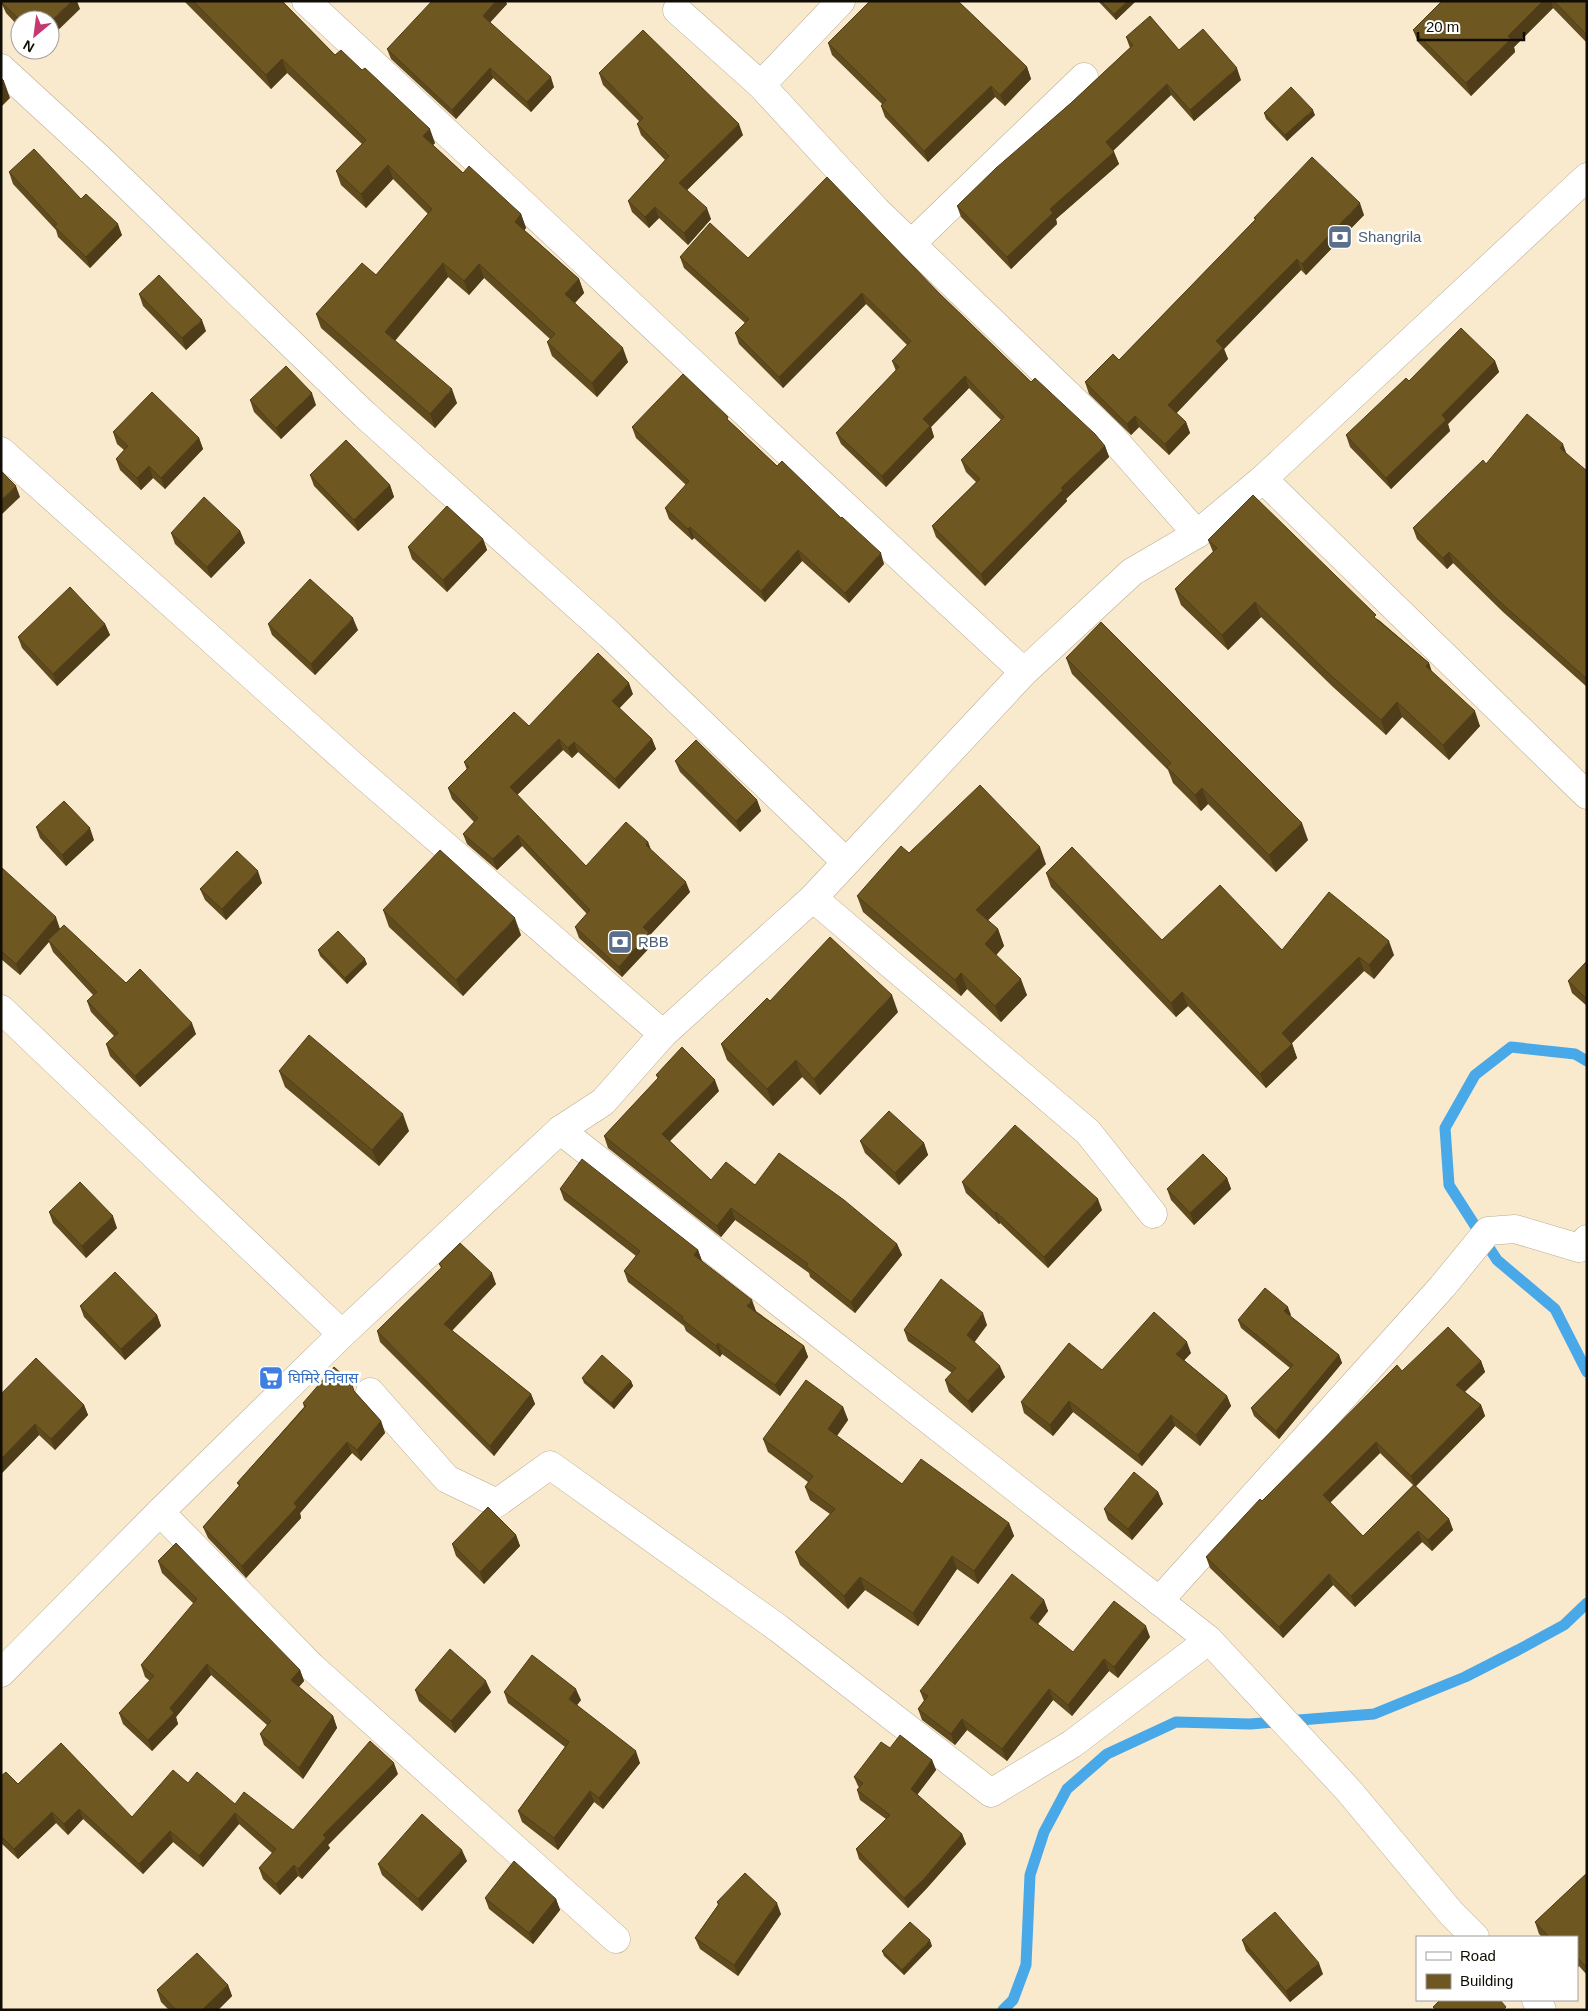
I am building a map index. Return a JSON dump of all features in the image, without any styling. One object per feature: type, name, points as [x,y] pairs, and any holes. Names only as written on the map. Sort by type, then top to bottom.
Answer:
[{"type":"street","points":[[306,1],[827,490],[1024,672]]},
{"type":"street","points":[[761,85],[841,1]]},
{"type":"street","points":[[677,10],[761,85],[877,211],[1110,435],[1196,534]]},
{"type":"street","points":[[1,68],[100,159],[365,415],[610,635],[845,862]]},
{"type":"street","points":[[911,244],[1084,77]]},
{"type":"street","points":[[1,1673],[160,1512],[342,1334],[560,1130],[603,1102],[663,1034],[812,898],[1024,672],[1132,572],[1196,534],[1263,479],[1587,177]]},
{"type":"street","points":[[1,451],[362,774],[663,1034]]},
{"type":"street","points":[[1263,479],[1587,795]]},
{"type":"street","points":[[812,898],[1088,1132],[1153,1214]]},
{"type":"street","points":[[1,1010],[342,1334]]},
{"type":"street","points":[[560,1130],[1209,1640],[1349,1791],[1451,1913],[1474,1936]]},
{"type":"street","points":[[1160,1600],[1442,1287],[1488,1231],[1515,1229],[1579,1248],[1587,1239]]},
{"type":"street","points":[[370,1392],[447,1479],[497,1503],[550,1465],[778,1628],[992,1793],[1072,1744],[1209,1640]]},
{"type":"street","points":[[160,1512],[312,1667],[616,1940]]},
{"type":"building","points":[[72,1],[60,12],[60,10],[10,11],[1,2]]},
{"type":"building","points":[[193,1],[282,1],[335,55],[341,50],[362,70],[365,68],[430,129],[423,136],[463,173],[469,166],[521,214],[515,222],[579,279],[565,294],[623,348],[592,383],[547,342],[555,334],[479,264],[464,281],[443,263],[385,332],[452,389],[430,414],[316,314],[362,263],[376,275],[432,209],[388,165],[361,194],[336,171],[366,140],[282,59],[266,75]]},
{"type":"building","points":[[432,1],[496,1],[483,16],[551,77],[527,102],[490,68],[452,110],[387,49]]},
{"type":"building","points":[[870,1],[958,1],[1027,67],[1000,95],[991,86],[924,151],[881,106],[886,100],[828,43]]},
{"type":"building","points":[[1101,1],[1128,1],[1114,14]]},
{"type":"building","points":[[1442,1],[1543,1],[1508,36],[1511,39],[1466,83],[1413,30]]},
{"type":"building","points":[[1554,1],[1587,1],[1587,35]]},
{"type":"building","points":[[1150,16],[1179,50],[1203,29],[1237,68],[1190,110],[1167,84],[1106,142],[1114,152],[1050,209],[1053,213],[1007,257],[957,206],[996,168],[1071,103],[1133,45],[1126,37]]},
{"type":"building","points":[[643,30],[739,124],[679,183],[707,208],[684,233],[655,207],[645,217],[628,201],[669,156],[637,124],[643,118],[599,73]]},
{"type":"building","points":[[1291,87],[1313,110],[1285,135],[1264,113]]},
{"type":"building","points":[[34,149],[81,199],[86,194],[118,224],[86,257],[54,226],[57,224],[9,172]]},
{"type":"building","points":[[1312,157],[1360,203],[1302,264],[1297,259],[1216,341],[1223,348],[1168,405],[1186,422],[1165,444],[1135,416],[1127,424],[1085,382],[1113,354],[1119,360],[1256,219],[1254,218]]},
{"type":"building","points":[[827,177],[940,294],[1031,382],[1035,378],[1095,434],[1105,446],[1061,488],[1063,490],[981,574],[932,526],[980,479],[961,460],[1004,417],[965,376],[923,419],[930,426],[882,476],[836,433],[899,367],[892,361],[911,341],[862,293],[779,377],[735,333],[749,319],[680,257],[710,223],[748,258]]},
{"type":"building","points":[[159,275],[202,320],[182,338],[139,294]]},
{"type":"building","points":[[1461,328],[1495,361],[1442,415],[1446,420],[1386,478],[1346,435],[1406,378],[1409,381]]},
{"type":"building","points":[[286,366],[312,393],[276,428],[250,400]]},
{"type":"building","points":[[683,374],[777,466],[782,461],[841,518],[881,553],[845,593],[798,550],[761,591],[690,527],[688,529],[665,508],[689,481],[632,427]]},
{"type":"building","points":[[152,392],[199,438],[161,478],[149,466],[137,478],[116,459],[128,446],[113,432]]},
{"type":"building","points":[[1527,414],[1563,444],[1560,448],[1587,471],[1587,679],[1499,601],[1449,552],[1443,558],[1413,528],[1483,460],[1486,464]]},
{"type":"building","points":[[346,440],[390,485],[354,520],[310,475]]},
{"type":"building","points":[[1,471],[16,486],[1,500]]},
{"type":"building","points":[[1253,495],[1376,615],[1374,617],[1429,663],[1426,666],[1475,711],[1443,745],[1397,702],[1381,720],[1327,672],[1255,602],[1222,635],[1175,589],[1217,548],[1208,540]]},
{"type":"building","points":[[204,497],[240,531],[207,567],[171,533]]},
{"type":"building","points":[[447,506],[483,539],[443,580],[408,547]]},
{"type":"building","points":[[310,579],[353,618],[311,664],[268,624]]},
{"type":"building","points":[[70,587],[105,624],[53,674],[18,637]]},
{"type":"building","points":[[1101,622],[1302,823],[1269,855],[1202,788],[1195,795],[1167,767],[1171,763],[1066,658]]},
{"type":"building","points":[[598,653],[629,683],[612,701],[652,739],[615,779],[574,742],[568,748],[559,739],[510,787],[586,866],[626,822],[648,842],[646,845],[686,882],[643,927],[649,933],[619,967],[575,927],[590,910],[518,835],[493,859],[463,834],[478,818],[448,788],[469,767],[464,762],[514,712],[529,726]]},
{"type":"building","points":[[696,740],[757,800],[736,821],[675,761]]},
{"type":"building","points":[[980,785],[1040,847],[976,910],[998,929],[985,944],[1021,979],[995,1006],[961,973],[955,980],[857,896],[901,846],[909,853]]},
{"type":"building","points":[[64,801],[90,828],[62,855],[36,827]]},
{"type":"building","points":[[1072,847],[1162,940],[1220,885],[1282,950],[1329,892],[1389,941],[1369,965],[1359,957],[1282,1033],[1292,1044],[1260,1074],[1182,992],[1171,1003],[1046,873]]},
{"type":"building","points":[[440,850],[515,918],[456,980],[383,910]]},
{"type":"building","points":[[237,851],[258,871],[222,909],[200,889]]},
{"type":"building","points":[[1,867],[56,917],[16,964],[1,951]]},
{"type":"building","points":[[64,925],[126,983],[140,969],[192,1023],[135,1076],[106,1044],[118,1033],[87,1001],[97,992],[48,940]]},
{"type":"building","points":[[338,931],[365,959],[345,978],[318,950]]},
{"type":"building","points":[[830,937],[892,995],[814,1079],[796,1060],[767,1089],[721,1044],[767,998],[770,1001]]},
{"type":"building","points":[[1587,961],[1587,999],[1568,981]]},
{"type":"building","points":[[309,1035],[403,1114],[372,1150],[279,1071]]},
{"type":"building","points":[[682,1047],[715,1080],[662,1134],[711,1180],[726,1162],[755,1185],[779,1153],[844,1200],[897,1244],[851,1302],[806,1266],[808,1264],[731,1208],[717,1226],[604,1136],[659,1077],[656,1075]]},
{"type":"building","points":[[889,1111],[924,1143],[895,1173],[860,1141]]},
{"type":"building","points":[[1015,1125],[1098,1199],[1044,1257],[962,1182]]},
{"type":"building","points":[[1203,1154],[1227,1178],[1190,1213],[1167,1189]]},
{"type":"building","points":[[582,1159],[698,1250],[694,1255],[752,1300],[747,1306],[804,1346],[775,1385],[718,1343],[716,1346],[682,1319],[683,1317],[624,1271],[640,1251],[560,1189]]},
{"type":"building","points":[[80,1182],[113,1216],[82,1246],[49,1212]]},
{"type":"building","points":[[460,1243],[492,1273],[444,1324],[531,1394],[490,1446],[377,1331],[442,1267],[439,1264]]},
{"type":"building","points":[[115,1272],[157,1315],[121,1349],[80,1306]]},
{"type":"building","points":[[941,1279],[983,1313],[967,1335],[1000,1366],[968,1401],[945,1380],[956,1368],[904,1330]]},
{"type":"building","points":[[1265,1288],[1288,1307],[1284,1311],[1339,1355],[1276,1431],[1251,1408],[1293,1365],[1238,1320]]},
{"type":"building","points":[[1154,1312],[1187,1342],[1176,1354],[1227,1396],[1196,1435],[1171,1415],[1138,1455],[1069,1401],[1050,1425],[1021,1402],[1069,1343],[1102,1370]]},
{"type":"building","points":[[1448,1327],[1481,1361],[1456,1385],[1481,1405],[1411,1476],[1376,1442],[1323,1495],[1363,1536],[1414,1485],[1449,1519],[1428,1540],[1418,1531],[1351,1596],[1329,1574],[1279,1627],[1206,1557],[1260,1499],[1262,1501],[1397,1365],[1402,1371]]},
{"type":"building","points":[[602,1355],[631,1381],[611,1403],[582,1378]]},
{"type":"building","points":[[36,1358],[84,1405],[51,1439],[35,1424],[1,1459],[1,1394]]},
{"type":"building","points":[[334,1367],[351,1382],[354,1391],[381,1421],[357,1450],[347,1442],[294,1503],[297,1507],[242,1566],[203,1527],[240,1485],[237,1483],[306,1406],[303,1403]]},
{"type":"building","points":[[806,1380],[843,1407],[828,1429],[902,1484],[921,1459],[1009,1523],[974,1571],[952,1556],[913,1613],[860,1577],[844,1596],[795,1552],[835,1509],[805,1487],[813,1476],[763,1439]]},
{"type":"building","points":[[1134,1472],[1158,1492],[1128,1529],[1104,1509]]},
{"type":"building","points":[[488,1507],[516,1535],[480,1572],[452,1544]]},
{"type":"building","points":[[176,1543],[300,1670],[291,1680],[333,1716],[299,1768],[260,1734],[271,1721],[207,1664],[170,1708],[174,1713],[148,1740],[119,1713],[154,1676],[141,1665],[197,1599],[158,1561]]},
{"type":"building","points":[[1012,1574],[1044,1600],[1030,1618],[1073,1652],[1114,1601],[1146,1626],[1114,1667],[1104,1659],[1068,1705],[1049,1689],[1002,1749],[962,1719],[951,1734],[918,1709],[928,1696],[920,1691]]},
{"type":"building","points":[[450,1649],[486,1681],[451,1721],[415,1690]]},
{"type":"building","points":[[532,1655],[576,1689],[569,1699],[636,1751],[599,1798],[590,1791],[554,1838],[518,1811],[569,1742],[504,1692]]},
{"type":"building","points":[[900,1735],[932,1760],[911,1789],[962,1834],[924,1879],[904,1898],[856,1849],[890,1815],[857,1790],[863,1783],[854,1777],[881,1742],[890,1748]]},
{"type":"building","points":[[370,1741],[394,1763],[323,1835],[326,1838],[298,1869],[294,1865],[276,1884],[259,1868],[276,1849],[235,1813],[199,1856],[170,1831],[139,1864],[79,1809],[64,1824],[52,1812],[14,1849],[1,1836],[1,1776],[6,1772],[18,1784],[61,1743],[132,1817],[173,1770],[188,1783],[197,1772],[235,1804],[244,1792],[293,1830]]},
{"type":"building","points":[[422,1814],[462,1850],[418,1899],[378,1864]]},
{"type":"building","points":[[514,1861],[556,1899],[529,1933],[485,1898]]},
{"type":"building","points":[[745,1873],[777,1903],[734,1965],[695,1938],[719,1904],[717,1902]]},
{"type":"building","points":[[1587,1873],[1587,1968],[1578,1958],[1578,1936],[1548,1936],[1535,1922]]},
{"type":"building","points":[[1275,1912],[1319,1963],[1286,1991],[1242,1940]]},
{"type":"building","points":[[910,1922],[930,1940],[902,1970],[882,1951]]},
{"type":"building","points":[[197,1953],[228,1985],[202,2010],[176,2010],[157,1990]]},
{"type":"building","points":[[1439,2001],[1501,2001],[1506,2007],[1503,2010],[1436,2010],[1433,2007]]},
{"type":"waterway","points":[[1587,1061],[1575,1054],[1511,1047],[1475,1075],[1445,1128],[1449,1185],[1497,1260],[1555,1309],[1587,1372]]},
{"type":"waterway","points":[[1003,2010],[1013,2000],[1026,1965],[1030,1875],[1044,1832],[1067,1789],[1107,1754],[1176,1722],[1250,1724],[1374,1714],[1465,1677],[1518,1650],[1564,1625],[1587,1603]]},
{"type":"place","name":"Shangrila","points":[[1340,237]]},
{"type":"place","name":"RBB","points":[[620,942]]},
{"type":"place","name":"घिमिरे निवास","points":[[271,1378]]}]
